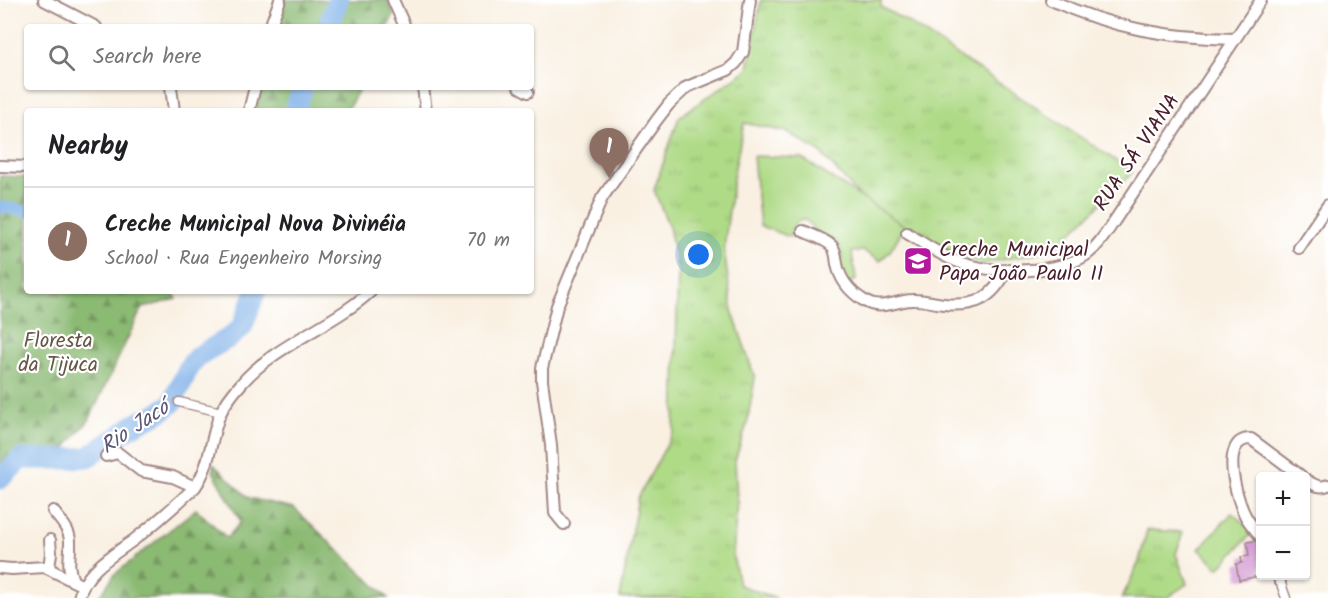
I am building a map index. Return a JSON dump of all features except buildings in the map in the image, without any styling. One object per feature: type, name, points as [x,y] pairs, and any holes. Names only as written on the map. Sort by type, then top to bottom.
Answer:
[{"type":"street","points":[[44,0],[90,24]]},
{"type":"street","points":[[271,24],[280,0]]},
{"type":"street","points":[[393,0],[403,23]]},
{"type":"street","points":[[564,524],[555,513],[551,445],[542,381],[542,368],[557,306],[602,198],[656,121],[669,104],[687,87],[728,70],[743,52],[750,0]]},
{"type":"street","points":[[1051,0],[1074,11],[1113,24],[1153,33],[1194,38],[1235,39]]},
{"type":"street","name":"RUA SÁ VIANA","points":[[907,233],[951,259],[996,270],[1042,269],[1083,258],[1117,217],[1261,0]]},
{"type":"street","points":[[171,90],[174,108]]},
{"type":"street","points":[[250,108],[254,90]]},
{"type":"street","points":[[423,90],[426,108]]},
{"type":"street","points":[[0,166],[24,167]]},
{"type":"street","points":[[1299,248],[1328,205]]},
{"type":"street","points":[[803,231],[833,248],[841,278],[855,294],[872,306],[892,305],[912,300],[944,304],[980,301],[992,294],[1007,270]]},
{"type":"street","points":[[78,584],[195,487],[209,459],[221,412],[242,382],[258,368],[367,294]]},
{"type":"street","points":[[179,402],[221,412]]},
{"type":"street","points":[[1256,531],[1246,517],[1234,477],[1233,454],[1238,444],[1245,439],[1251,439],[1294,472]]},
{"type":"street","points":[[106,456],[118,453],[141,471],[173,477],[195,487]]},
{"type":"street","points":[[1310,483],[1323,487],[1328,485]]},
{"type":"street","points":[[53,511],[69,534],[68,560],[78,584],[79,598]]},
{"type":"street","points":[[49,568],[50,540]]},
{"type":"street","points":[[0,568],[38,566],[49,568],[78,584]]},
{"type":"street","points":[[1280,580],[1286,598]]},
{"type":"green space","points":[[284,0],[387,0],[394,14],[389,24],[274,24]]},
{"type":"green space","points":[[761,0],[881,0],[881,7],[1133,172],[1054,249],[982,264],[942,249],[865,202],[820,152],[787,132],[744,123],[734,172],[724,249],[732,310],[755,378],[747,424],[735,460],[737,502],[733,556],[739,585],[776,598],[620,598],[638,498],[674,431],[678,270],[669,227],[654,190],[679,117],[748,69]]},
{"type":"green space","points":[[257,90],[358,90],[349,108],[254,108]]},
{"type":"green space","points":[[753,156],[801,158],[905,226],[890,251],[880,261],[864,251],[852,252],[856,280],[849,283],[840,264],[839,246],[832,239],[820,236],[806,220],[798,221],[792,228],[790,237],[760,226]]},
{"type":"green space","name":"Floresta da Tijuca","points":[[0,176],[24,177],[24,294],[174,294],[177,299],[142,308],[89,420],[65,448],[20,460],[0,477]]},
{"type":"green space","points":[[213,464],[249,498],[294,508],[388,598],[98,598],[115,574],[196,509],[227,538],[241,522],[213,471]]},
{"type":"green space","points":[[1232,513],[1253,532],[1219,568],[1199,549]]},
{"type":"green space","points":[[1147,530],[1183,532],[1176,554],[1187,584],[1166,598],[1122,598],[1139,562]]},
{"type":"waterway","name":"Rio Jacó","points":[[329,24],[338,0]]},
{"type":"waterway","name":"Rio Jacó","points":[[296,108],[302,90]]},
{"type":"waterway","points":[[0,207],[24,211]]},
{"type":"waterway","name":"Rio Jacó","points":[[0,479],[21,459],[88,457],[134,425],[160,412],[172,403],[190,365],[198,356],[229,338],[242,327],[255,294]]},
{"type":"place","name":"Creche Municipal Nova Divinéia","points":[[609,178]]},
{"type":"place","name":"Creche Municipal Papa João Paulo II","points":[[918,261]]}]
